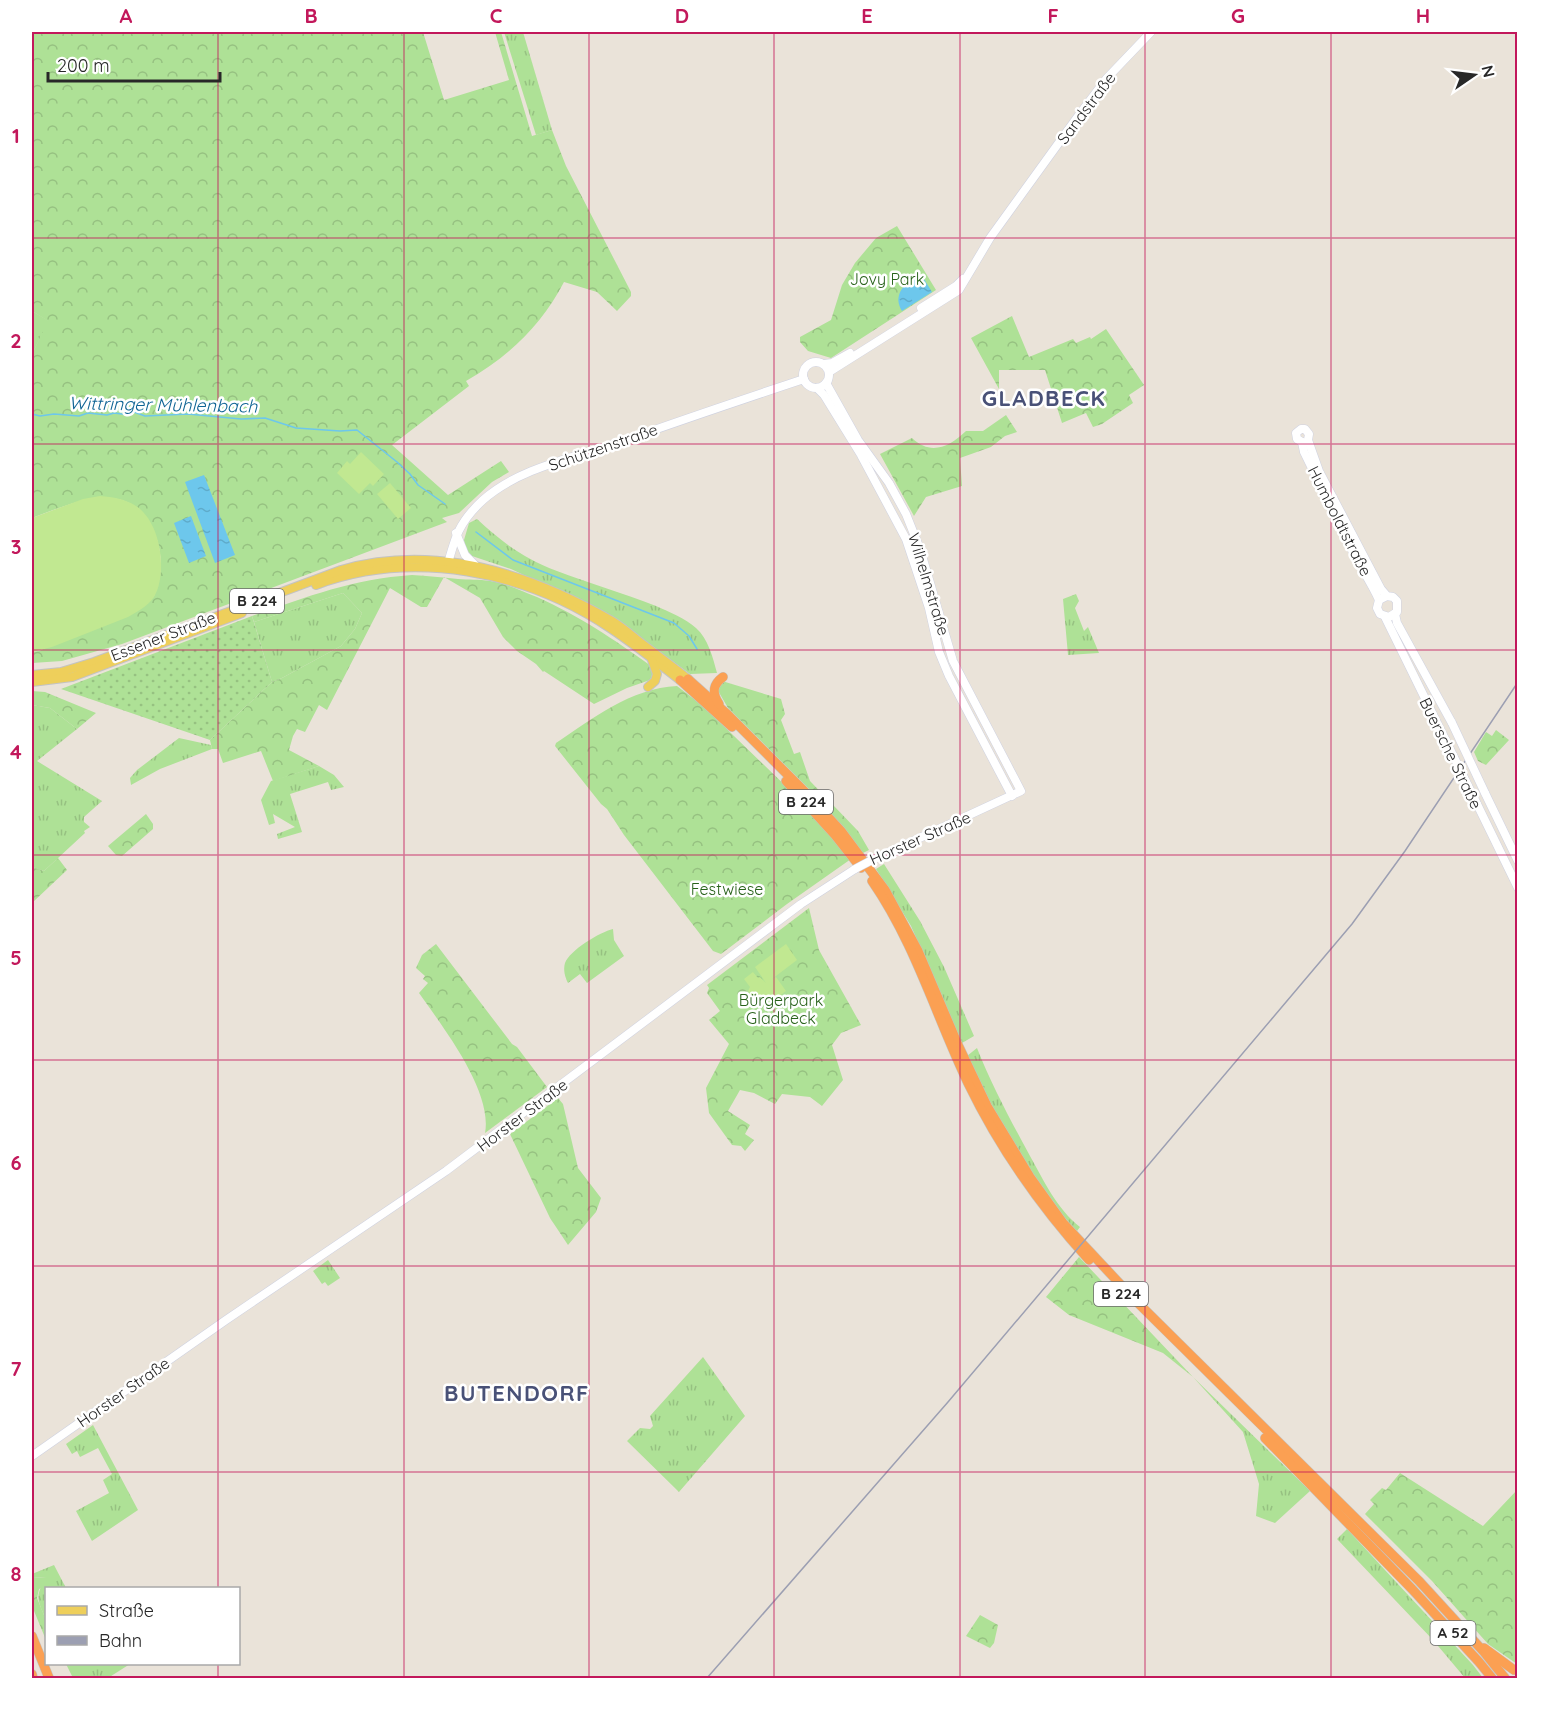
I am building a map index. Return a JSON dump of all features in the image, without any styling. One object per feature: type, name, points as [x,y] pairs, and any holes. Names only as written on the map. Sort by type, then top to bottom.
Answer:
[{"type":"highway","points":[[723,677],[716,683],[714,692],[726,713]]},
{"type":"highway","name":"B 224","points":[[684,680],[726,713],[805,792],[841,831],[885,890],[918,951],[987,1106],[1030,1177],[1063,1223],[1136,1301],[1419,1581]]},
{"type":"highway","name":"B 224","points":[[684,680],[800,795],[873,884],[908,943],[968,1083],[994,1133],[1023,1180],[1058,1227],[1132,1306],[1412,1589]]},
{"type":"highway","name":"A 52","points":[[1419,1581],[1505,1678]]},
{"type":"highway","name":"A 52","points":[[1412,1589],[1492,1678]]},
{"type":"highway","points":[[32,1636],[49,1678]]},
{"type":"highway","points":[[1475,1642],[1514,1670]]},
{"type":"highway","points":[[32,1674],[33,1678]]},
{"type":"main road","name":"Sandstraße","points":[[966,276],[995,231],[1107,78],[1151,32]]},
{"type":"main road","points":[[966,276],[959,290],[829,372],[826,383],[818,388],[810,386],[804,379],[804,370],[809,363],[832,363],[956,286],[966,276]]},
{"type":"main road","points":[[824,364],[829,372]]},
{"type":"main road","name":"Schützenstraße","points":[[447,564],[456,533],[469,515],[504,484],[804,379]]},
{"type":"main road","name":"Wilhelmstraße","points":[[826,383],[858,440],[889,483],[906,514],[920,549],[954,661],[1022,791]]},
{"type":"main road","name":"Wilhelmstraße","points":[[818,388],[861,455],[906,539],[929,608],[939,651],[949,676],[1012,796]]},
{"type":"main road","name":"Humboldtstraße","points":[[1379,600],[1304,452],[1305,441],[1368,567],[1387,596]]},
{"type":"main road","points":[[456,533],[465,555],[477,566]]},
{"type":"main road","name":"Essener Straße","points":[[32,675],[61,672],[94,662],[358,565],[400,559],[477,566],[531,581],[614,621],[684,680]]},
{"type":"main road","name":"Essener Straße","points":[[32,682],[72,676],[324,582],[372,570],[447,564],[505,580],[564,602],[609,627],[650,657]]},
{"type":"main road","points":[[1387,596],[1393,597],[1398,604],[1395,614],[1386,617],[1378,611],[1379,600],[1387,596]]},
{"type":"main road","name":"Buersche Straße","points":[[1395,614],[1397,622],[1452,723],[1518,861]]},
{"type":"main road","name":"Buersche Straße","points":[[1386,617],[1518,888]]},
{"type":"main road","points":[[648,687],[655,681],[657,674],[650,657]]},
{"type":"main road","name":"B 224","points":[[650,657],[684,680]]},
{"type":"main road","name":"Horster Straße","points":[[32,1456],[226,1320],[446,1171],[806,900],[872,860],[1022,791]]},
{"type":"green space","points":[[32,32],[423,32],[444,100],[509,80],[495,32],[501,32],[532,136],[552,130],[566,166],[631,296],[617,311],[597,292],[564,282],[545,312],[522,339],[496,361],[466,381],[469,386],[392,445],[448,495],[501,461],[509,472],[492,482],[459,513],[442,518],[447,522],[122,644],[62,661],[32,663],[32,652],[39,651],[154,596],[159,580],[161,557],[155,534],[145,516],[132,504],[117,499],[83,500],[32,518],[32,354],[48,321],[32,311]]},
{"type":"green space","points":[[504,32],[523,32],[552,130],[536,135]]},
{"type":"green space","name":"Jovy Park","points":[[897,226],[936,290],[831,358],[808,351],[800,342],[800,337],[831,320],[842,285],[855,263],[876,238]]},
{"type":"green space","points":[[32,311],[49,321],[32,354]]},
{"type":"green space","points":[[1012,316],[1029,357],[1073,339],[1076,343],[1090,337],[1091,339],[1106,329],[1144,385],[1129,395],[1133,403],[1102,424],[1093,427],[1086,413],[1062,423],[1045,370],[999,370],[999,389],[971,338]]},
{"type":"green space","points":[[1006,415],[1017,432],[1005,436],[991,447],[960,458],[962,486],[926,497],[914,516],[880,454],[912,438],[926,447],[940,447],[966,431],[983,431]]},
{"type":"green space","points":[[361,452],[384,474],[373,486],[370,483],[359,494],[337,473],[347,461],[350,464]]},
{"type":"green space","points":[[390,483],[411,508],[398,519],[377,494]]},
{"type":"green space","points":[[100,496],[119,499],[136,506],[151,524],[160,548],[161,562],[161,575],[154,597],[146,606],[128,617],[52,647],[32,652],[32,518],[83,499]]},
{"type":"green space","points":[[477,519],[505,543],[534,561],[656,606],[687,621],[704,637],[717,673],[690,674],[641,638],[577,600],[511,569],[472,556],[465,548],[464,540],[469,523]]},
{"type":"green space","points":[[412,575],[444,577],[427,607],[421,607],[390,588],[327,710],[319,705],[305,732],[297,729],[293,736],[289,750],[319,766],[273,781],[261,751],[223,763],[218,749],[212,749],[210,740],[272,682],[341,646],[355,629],[362,613],[343,593],[254,622],[252,616],[350,585]]},
{"type":"green space","points":[[445,578],[486,580],[502,584],[568,612],[596,628],[651,666],[651,678],[594,704],[543,672],[536,664],[517,651],[503,637],[480,598]]},
{"type":"green space","points":[[343,593],[362,613],[355,629],[341,646],[272,682],[254,622]]},
{"type":"green space","points":[[1076,594],[1079,601],[1075,608],[1084,631],[1088,627],[1099,653],[1068,655],[1063,599]]},
{"type":"green space","points":[[252,616],[272,682],[210,740],[61,689]]},
{"type":"green space","points":[[722,681],[781,699],[785,714],[781,720],[794,754],[800,752],[810,781],[858,831],[869,850],[863,853],[812,792],[728,708],[717,689]]},
{"type":"green space","name":"Festwiese","points":[[677,686],[703,706],[797,797],[851,859],[721,954],[713,951],[624,835],[607,809],[555,746],[556,743],[613,706],[644,692]]},
{"type":"green space","points":[[32,691],[45,692],[96,713],[77,729],[50,708],[32,705]]},
{"type":"green space","points":[[32,705],[50,708],[77,729],[37,761],[102,801],[84,817],[84,822],[90,827],[44,871],[32,867]]},
{"type":"green space","points":[[1496,730],[1509,740],[1486,765],[1478,761],[1474,752],[1486,732],[1492,736]]},
{"type":"green space","points":[[179,738],[211,745],[212,749],[160,769],[131,785],[130,778],[137,770]]},
{"type":"green space","points":[[319,766],[334,775],[344,787],[331,790],[328,782],[290,794],[302,832],[278,839],[277,834],[295,827],[273,814],[275,823],[269,825],[261,800],[271,781]]},
{"type":"green space","points":[[146,814],[153,824],[153,829],[122,856],[116,855],[108,846]]},
{"type":"green space","points":[[58,858],[67,870],[32,903],[32,867],[44,871]]},
{"type":"green space","points":[[884,864],[920,921],[944,967],[974,1036],[962,1043],[911,926],[876,869]]},
{"type":"green space","name":"Bürgerpark Gladbeck","points":[[809,908],[819,950],[861,1025],[841,1033],[832,1045],[843,1080],[822,1106],[810,1097],[782,1094],[775,1104],[754,1093],[740,1090],[728,1111],[750,1125],[745,1134],[754,1140],[745,1151],[741,1146],[732,1145],[709,1113],[706,1088],[729,1044],[709,1020],[720,1011],[707,993],[709,988],[707,985]]},
{"type":"green space","points":[[613,929],[614,940],[624,956],[587,983],[580,974],[568,983],[564,968],[568,958],[586,942]]},
{"type":"green space","points":[[436,944],[547,1087],[485,1133],[485,1116],[474,1079],[452,1041],[419,993],[428,983],[423,979],[425,976],[416,968],[422,955]]},
{"type":"green space","points":[[786,944],[797,960],[772,979],[776,977],[786,991],[774,1000],[771,997],[765,998],[762,1004],[755,995],[751,995],[748,991],[750,987],[744,979],[753,972],[766,983],[755,967]]},
{"type":"green space","points":[[977,1048],[995,1090],[1030,1156],[1064,1212],[1080,1227],[1077,1231],[1029,1170],[1002,1125],[967,1056]]},
{"type":"green space","points":[[558,1098],[563,1104],[578,1168],[601,1198],[596,1212],[568,1245],[550,1218],[510,1134]]},
{"type":"green space","points":[[1079,1257],[1193,1377],[1163,1353],[1069,1315],[1046,1297]]},
{"type":"green space","points":[[328,1260],[340,1278],[328,1286],[325,1282],[322,1284],[313,1271]]},
{"type":"green space","points":[[703,1357],[745,1416],[679,1492],[627,1441],[640,1428],[650,1429],[653,1426],[650,1416]]},
{"type":"green space","points":[[1193,1377],[1310,1491],[1275,1523],[1256,1516],[1259,1484],[1243,1432]]},
{"type":"green space","points":[[93,1425],[138,1510],[92,1541],[76,1511],[109,1493],[103,1480],[112,1474],[98,1448],[80,1457],[77,1451],[72,1454],[66,1444]]},
{"type":"green space","points":[[1400,1473],[1483,1526],[1517,1490],[1517,1664],[1488,1644],[1432,1581],[1365,1514],[1374,1504],[1370,1500],[1382,1488],[1386,1490]]},
{"type":"green space","points":[[1347,1529],[1483,1678],[1465,1678],[1433,1640],[1337,1539]]},
{"type":"green space","points":[[54,1565],[65,1587],[45,1587],[45,1618],[38,1599],[46,1578],[32,1577],[32,1574]]},
{"type":"green space","points":[[32,1577],[46,1578],[47,1586],[39,1589],[37,1598],[45,1618],[45,1638],[32,1606]]},
{"type":"green space","points":[[980,1615],[998,1625],[994,1643],[990,1648],[966,1636]]},
{"type":"green space","points":[[66,1665],[128,1665],[108,1678],[73,1678]]},
{"type":"water","points":[[915,277],[924,279],[932,292],[902,311],[898,301],[900,292]]},
{"type":"water","points":[[204,475],[235,555],[215,563],[185,482]]},
{"type":"water","points":[[191,516],[206,556],[189,563],[174,523]]},
{"type":"waterway","name":"Wittringer Mühlenbach","points":[[32,414],[40,416],[54,414],[79,416],[88,413],[130,415],[134,412],[145,416],[188,414],[241,419],[265,418],[296,428],[357,430],[397,462],[418,485],[445,504]]},
{"type":"waterway","name":"Wittringer Mühlenbach","points":[[476,532],[513,560],[674,623],[689,636],[697,649]]},
{"type":"railway","points":[[707,1678],[948,1402],[1352,924],[1405,851],[1518,682]]},
{"type":"district","name":"GLADBECK","points":[[1044,398]]},
{"type":"district","name":"BUTENDORF","points":[[517,1393]]}]
